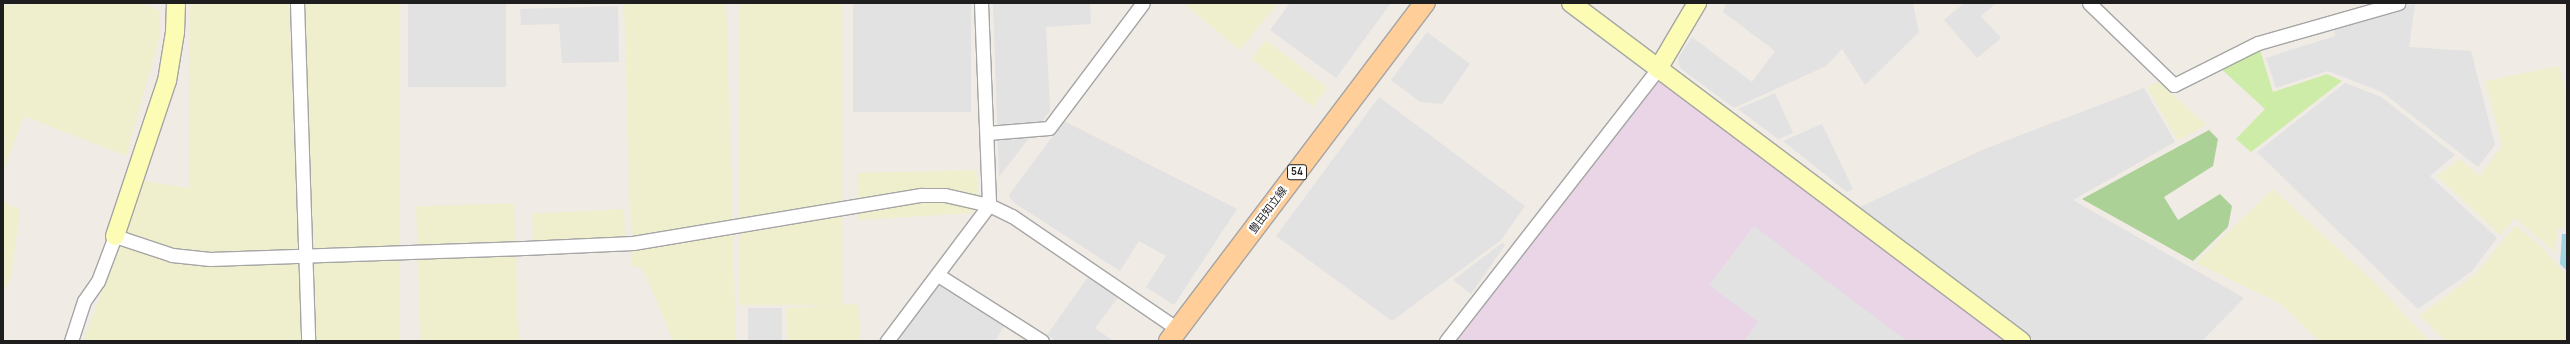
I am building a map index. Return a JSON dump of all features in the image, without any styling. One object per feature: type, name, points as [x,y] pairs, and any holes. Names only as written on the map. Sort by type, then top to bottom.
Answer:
[{"type":"main road","name":"豊田知立線","points":[[1174,335],[1425,3]]},
{"type":"street","points":[[71,341],[84,301],[98,281],[167,81],[176,32],[176,3]]},
{"type":"street","points":[[297,3],[308,341]]},
{"type":"street","points":[[887,341],[938,276],[989,205],[981,3]]},
{"type":"street","points":[[987,133],[1049,128],[1143,3]]},
{"type":"street","points":[[1571,3],[2021,341]]},
{"type":"street","points":[[1446,341],[1658,69],[1697,3]]},
{"type":"street","points":[[2088,3],[2174,85],[2258,43],[2398,3]]},
{"type":"street","points":[[114,236],[172,255],[210,259],[633,243],[921,195],[945,195],[989,205],[1012,216],[1174,335]]},
{"type":"street","points":[[938,276],[1042,341]]},
{"type":"shaded area","points":[[408,3],[506,3],[506,87],[408,87]]},
{"type":"shaded area","points":[[853,3],[971,3],[971,112],[853,112]]},
{"type":"shaded area","points":[[993,3],[1090,3],[1091,24],[1046,27],[1050,111],[999,177]]},
{"type":"shaded area","points":[[1290,3],[1391,3],[1336,78],[1270,30]]},
{"type":"shaded area","points":[[1726,3],[1913,3],[1919,32],[1865,85],[1842,49],[1826,66],[1734,108],[1680,68],[1678,58],[1692,37],[1752,82],[1775,51],[1723,12]]},
{"type":"shaded area","points":[[1964,3],[1996,3],[1981,16],[2001,38],[1977,58],[1944,20]]},
{"type":"shaded area","points":[[2415,4],[2409,47],[2471,51],[2495,145],[2478,167],[2382,92],[2328,71],[2276,88],[2266,58],[2335,36],[2333,24]]},
{"type":"shaded area","points":[[618,6],[619,62],[562,63],[559,24],[521,25],[520,9]]},
{"type":"shaded area","points":[[1427,32],[1470,64],[1442,104],[1420,102],[1391,80]]},
{"type":"shaded area","points":[[1659,81],[2008,341],[1453,341],[1652,82]]},
{"type":"shaded area","points":[[2345,83],[2381,97],[2455,155],[2430,176],[2497,238],[2472,271],[2418,309],[2257,152]]},
{"type":"shaded area","points":[[2144,88],[2175,142],[2073,200],[2244,298],[2202,341],[2035,341],[1858,208],[1982,150]]},
{"type":"shaded area","points":[[1775,93],[1793,133],[1778,139],[1738,109]]},
{"type":"shaded area","points":[[1379,97],[1525,206],[1501,240],[1392,321],[1276,236]]},
{"type":"shaded area","points":[[1064,121],[1237,209],[1174,305],[1146,287],[1166,256],[1139,241],[1120,271],[1013,202],[1009,195]]},
{"type":"shaded area","points":[[1822,124],[1853,189],[1847,192],[1783,141]]},
{"type":"shaded area","points":[[1754,226],[1907,341],[1744,341],[1758,322],[1709,285]]},
{"type":"shaded area","points":[[1502,243],[1505,245],[1471,294],[1453,280]]},
{"type":"shaded area","points":[[939,274],[1008,320],[995,341],[890,341]]},
{"type":"shaded area","points":[[1090,274],[1120,295],[1095,328],[1113,341],[1056,341],[1047,335]]},
{"type":"shaded area","points":[[748,308],[782,308],[782,341],[748,341]]},
{"type":"green space","points":[[55,3],[144,3],[159,11],[160,35],[126,156],[24,116],[3,171],[3,5]]},
{"type":"green space","points":[[196,3],[289,3],[302,341],[83,341],[144,181],[189,188],[190,6]]},
{"type":"green space","points":[[303,3],[400,3],[400,341],[303,341]]},
{"type":"green space","points":[[624,3],[726,3],[736,341],[673,341],[643,269],[632,266]]},
{"type":"green space","points":[[739,3],[842,3],[842,305],[739,305]]},
{"type":"green space","points":[[1183,3],[1278,3],[1240,50]]},
{"type":"green space","points":[[1266,40],[1327,88],[1313,107],[1251,59]]},
{"type":"green space","points":[[2260,50],[2273,92],[2327,74],[2342,81],[2251,152],[2236,139],[2265,109],[2217,65]]},
{"type":"green space","points":[[2559,66],[2567,100],[2567,228],[2558,228],[2555,252],[2515,218],[2500,235],[2437,176],[2459,159],[2480,176],[2502,146],[2485,81]]},
{"type":"green space","points":[[2159,82],[2206,125],[2178,141],[2147,87]]},
{"type":"green space","points":[[2209,130],[2218,139],[2213,166],[2164,197],[2178,220],[2220,194],[2232,206],[2228,227],[2193,261],[2082,199]]},
{"type":"green space","points":[[976,170],[979,203],[972,213],[858,220],[857,173]]},
{"type":"green space","points":[[2273,189],[2376,284],[2429,341],[2319,341],[2281,304],[2196,263]]},
{"type":"green space","points":[[3,201],[20,210],[11,277],[3,291]]},
{"type":"green space","points":[[514,203],[519,341],[421,341],[416,206]]},
{"type":"green space","points":[[624,209],[626,246],[534,251],[532,214]]},
{"type":"green space","points":[[2516,225],[2546,251],[2567,276],[2567,341],[2445,341],[2420,315],[2475,275]]},
{"type":"green space","points":[[858,304],[860,341],[788,341],[786,308]]},
{"type":"water","points":[[2562,234],[2567,234],[2567,271],[2560,264]]}]
